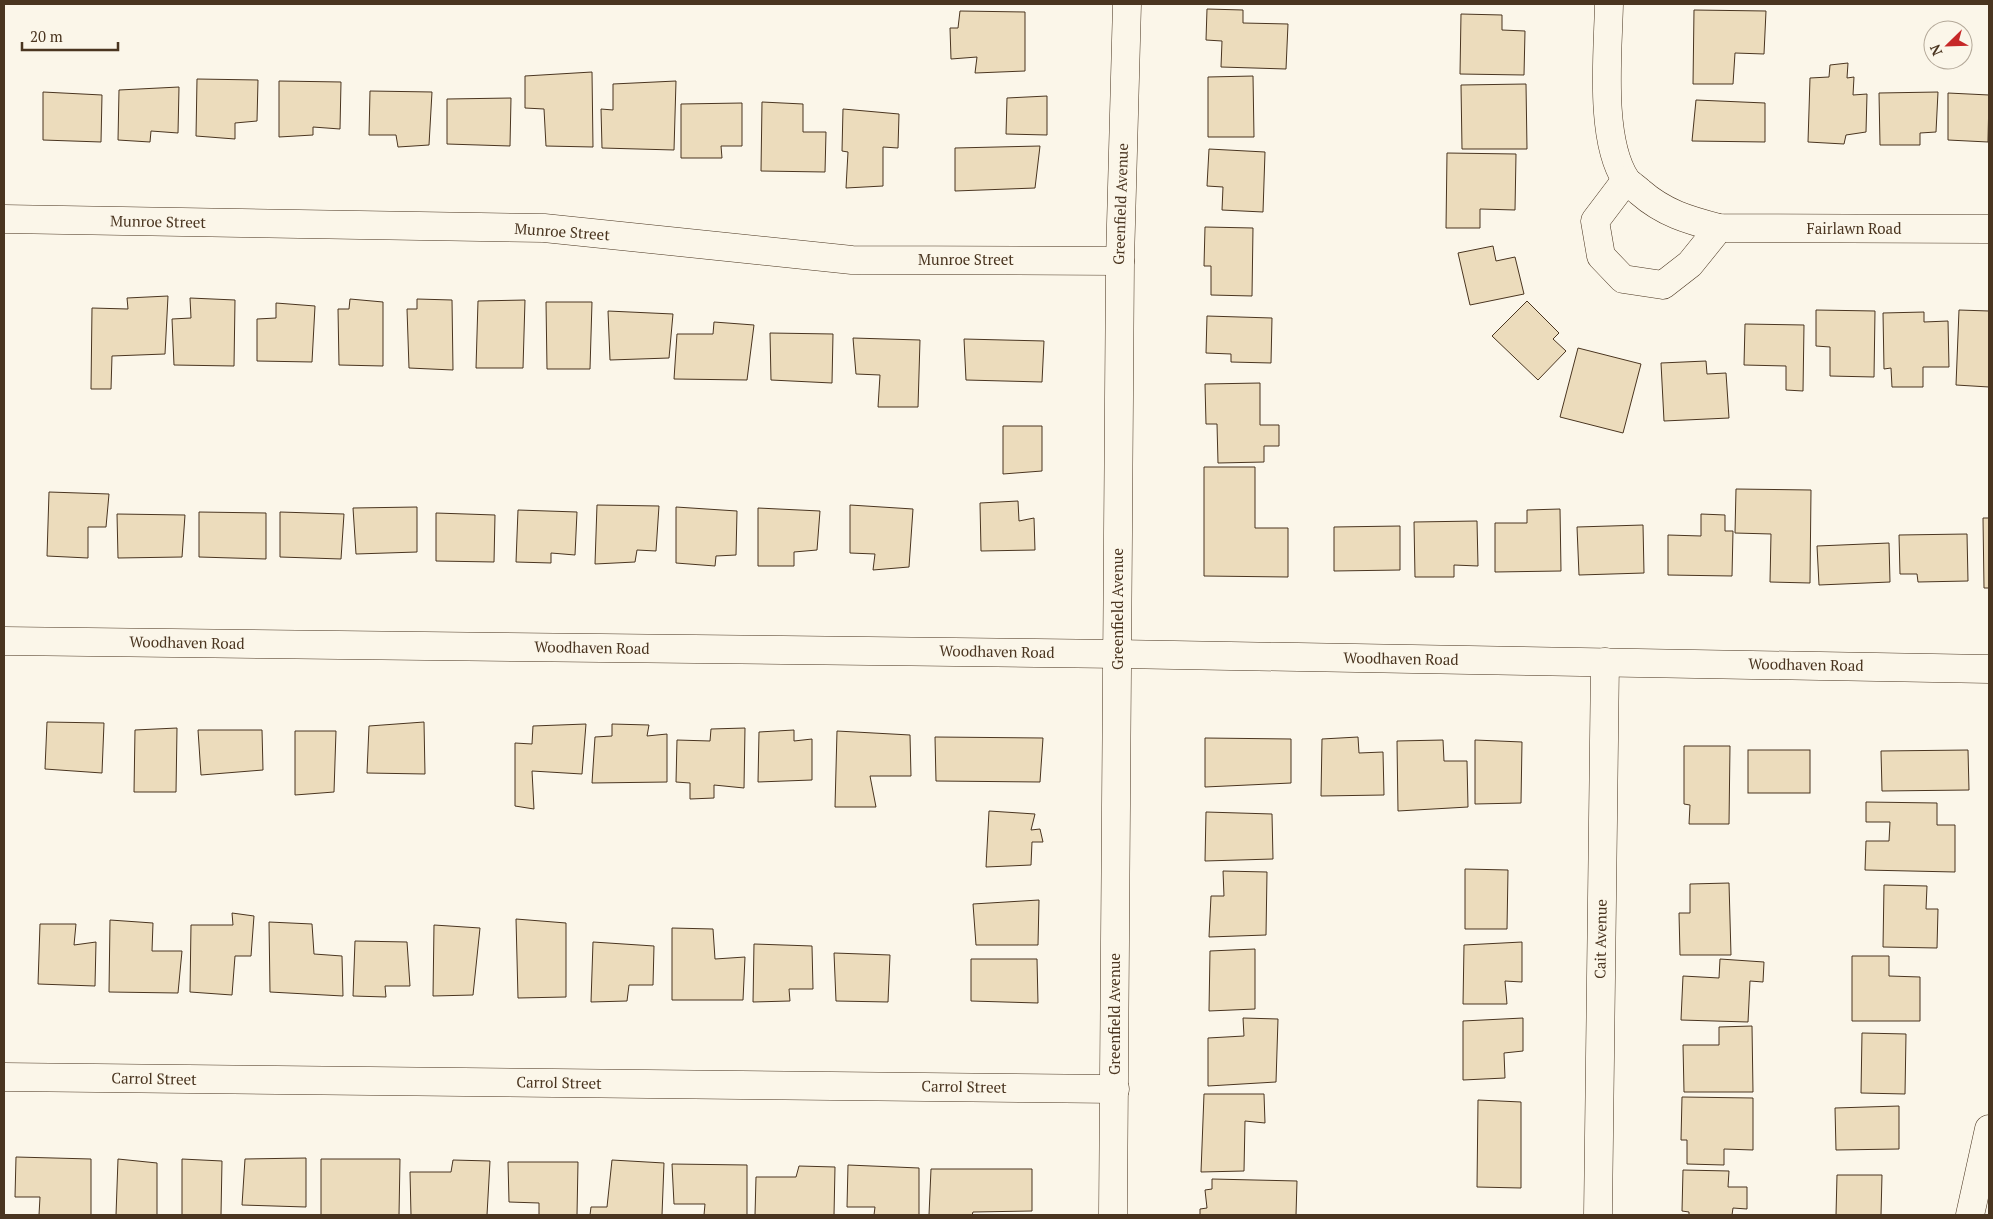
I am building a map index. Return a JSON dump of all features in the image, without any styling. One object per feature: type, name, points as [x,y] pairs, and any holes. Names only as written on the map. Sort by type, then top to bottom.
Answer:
[{"type":"street","name":"Greenfield Avenue","points":[[1113,1215],[1120,261],[1128,4]]},
{"type":"street","name":"Fairlawn Road","points":[[1608,4],[1607,97],[1612,147],[1626,180],[1656,206],[1686,219],[1719,228],[1989,229]]},
{"type":"street","points":[[1626,180],[1595,221],[1601,256],[1623,279],[1663,285],[1690,264],[1719,228]]},
{"type":"street","name":"Munroe Street","points":[[4,219],[544,228],[852,260],[1120,261]]},
{"type":"street","name":"Woodhaven Road","points":[[4,641],[1118,654],[1989,668]]},
{"type":"street","name":"Cait Avenue","points":[[1598,1215],[1605,662]]},
{"type":"street","name":"Carrol Street","points":[[4,1077],[1114,1089]]},
{"type":"street","points":[[1970,1215],[1989,1129]]},
{"type":"building","points":[[1207,9],[1243,10],[1243,23],[1288,24],[1286,69],[1221,67],[1222,41],[1206,40]]},
{"type":"building","points":[[1694,10],[1766,11],[1764,54],[1735,53],[1733,84],[1693,84]]},
{"type":"building","points":[[960,11],[1025,12],[1025,71],[975,73],[977,57],[951,59],[950,28],[958,28]]},
{"type":"building","points":[[1461,14],[1502,15],[1502,30],[1525,31],[1524,75],[1460,74]]},
{"type":"building","points":[[1848,63],[1847,78],[1854,77],[1853,95],[1867,94],[1866,132],[1846,135],[1844,144],[1808,142],[1810,78],[1829,77],[1830,65]]},
{"type":"building","points":[[592,72],[593,147],[546,146],[544,109],[525,108],[525,76]]},
{"type":"building","points":[[1253,76],[1254,137],[1208,137],[1208,77]]},
{"type":"building","points":[[197,79],[258,80],[257,121],[235,123],[235,139],[196,136]]},
{"type":"building","points":[[279,81],[341,82],[340,129],[313,127],[313,135],[279,137]]},
{"type":"building","points":[[676,81],[674,150],[602,148],[601,109],[613,110],[613,84]]},
{"type":"building","points":[[1526,84],[1527,149],[1462,149],[1461,85]]},
{"type":"building","points":[[179,87],[178,133],[151,131],[150,142],[118,140],[119,90]]},
{"type":"building","points":[[370,91],[432,92],[429,145],[398,147],[396,135],[369,135]]},
{"type":"building","points":[[43,92],[102,95],[101,142],[43,140]]},
{"type":"building","points":[[1938,92],[1936,132],[1920,133],[1920,145],[1880,145],[1879,93]]},
{"type":"building","points":[[1948,93],[1989,95],[1988,142],[1948,140]]},
{"type":"building","points":[[1047,96],[1047,135],[1006,134],[1007,98]]},
{"type":"building","points":[[511,98],[510,146],[447,144],[447,99]]},
{"type":"building","points":[[1696,100],[1765,103],[1765,142],[1692,141]]},
{"type":"building","points":[[762,102],[803,104],[803,132],[826,132],[825,172],[761,171]]},
{"type":"building","points":[[742,103],[742,146],[721,146],[722,158],[681,158],[681,104]]},
{"type":"building","points":[[843,109],[899,114],[898,148],[883,147],[883,186],[846,188],[848,152],[842,151]]},
{"type":"building","points":[[1040,146],[1035,188],[955,191],[955,148]]},
{"type":"building","points":[[1209,149],[1265,152],[1263,212],[1222,210],[1223,187],[1207,186]]},
{"type":"building","points":[[1447,153],[1516,154],[1515,210],[1480,209],[1480,228],[1446,228]]},
{"type":"building","points":[[1205,227],[1253,228],[1252,296],[1211,295],[1211,266],[1204,266]]},
{"type":"building","points":[[1493,246],[1496,261],[1515,257],[1524,294],[1470,305],[1458,253]]},
{"type":"building","points":[[168,296],[165,354],[112,356],[111,389],[91,389],[92,308],[128,309],[127,298]]},
{"type":"building","points":[[190,298],[235,300],[234,366],[174,365],[172,319],[191,318]]},
{"type":"building","points":[[350,299],[383,302],[383,366],[339,365],[338,309],[349,309]]},
{"type":"building","points":[[417,299],[452,300],[453,370],[409,368],[407,309],[417,309]]},
{"type":"building","points":[[525,300],[523,368],[476,368],[478,301]]},
{"type":"building","points":[[1527,301],[1559,333],[1553,339],[1566,351],[1538,380],[1492,336]]},
{"type":"building","points":[[546,302],[592,302],[590,369],[547,369]]},
{"type":"building","points":[[276,303],[315,306],[312,362],[257,361],[257,319],[276,318]]},
{"type":"building","points":[[1816,310],[1875,311],[1874,377],[1830,376],[1830,347],[1816,346]]},
{"type":"building","points":[[1959,310],[1989,311],[1989,387],[1956,385]]},
{"type":"building","points":[[608,311],[673,314],[669,358],[610,360]]},
{"type":"building","points":[[1924,312],[1924,322],[1948,321],[1949,367],[1923,367],[1923,387],[1892,387],[1891,368],[1884,369],[1883,313]]},
{"type":"building","points":[[1207,316],[1272,318],[1271,363],[1231,362],[1231,354],[1206,353]]},
{"type":"building","points":[[714,322],[754,325],[747,380],[674,379],[677,334],[713,334]]},
{"type":"building","points":[[1745,324],[1804,325],[1803,391],[1786,390],[1786,366],[1744,365]]},
{"type":"building","points":[[770,333],[833,334],[832,383],[771,380]]},
{"type":"building","points":[[853,338],[920,340],[918,407],[878,407],[880,375],[856,374]]},
{"type":"building","points":[[964,339],[1044,341],[1042,382],[966,380]]},
{"type":"building","points":[[1578,348],[1641,364],[1623,433],[1560,417]]},
{"type":"building","points":[[1706,361],[1707,374],[1726,373],[1729,418],[1664,421],[1661,363]]},
{"type":"building","points":[[1260,383],[1260,425],[1279,425],[1279,446],[1264,446],[1264,462],[1218,463],[1217,424],[1206,424],[1205,384]]},
{"type":"building","points":[[1003,426],[1042,426],[1042,471],[1003,474]]},
{"type":"building","points":[[1204,467],[1255,467],[1255,528],[1288,528],[1288,577],[1204,576]]},
{"type":"building","points":[[1736,489],[1811,490],[1810,583],[1770,582],[1771,534],[1735,533]]},
{"type":"building","points":[[49,492],[109,494],[106,527],[88,527],[88,558],[47,556]]},
{"type":"building","points":[[1018,501],[1019,521],[1034,518],[1035,550],[981,551],[980,503]]},
{"type":"building","points":[[597,505],[659,506],[656,551],[637,550],[635,562],[595,564]]},
{"type":"building","points":[[850,505],[913,509],[909,567],[873,570],[875,554],[850,553]]},
{"type":"building","points":[[417,507],[417,552],[356,554],[353,508]]},
{"type":"building","points":[[676,507],[737,511],[736,555],[716,556],[715,566],[676,563]]},
{"type":"building","points":[[758,508],[820,511],[817,550],[794,552],[794,566],[758,566]]},
{"type":"building","points":[[1560,509],[1561,571],[1495,572],[1495,523],[1527,523],[1527,510]]},
{"type":"building","points":[[518,510],[577,512],[575,555],[551,553],[551,563],[516,562]]},
{"type":"building","points":[[199,512],[266,513],[266,559],[199,557]]},
{"type":"building","points":[[280,512],[344,514],[341,559],[280,557]]},
{"type":"building","points":[[436,513],[495,515],[494,562],[436,561]]},
{"type":"building","points":[[117,514],[185,515],[182,557],[118,558]]},
{"type":"building","points":[[1701,514],[1725,515],[1725,531],[1733,531],[1732,576],[1668,575],[1668,535],[1701,536]]},
{"type":"building","points":[[1983,518],[1989,518],[1989,588],[1984,588]]},
{"type":"building","points":[[1477,521],[1478,566],[1454,565],[1454,577],[1415,577],[1414,522]]},
{"type":"building","points":[[1643,525],[1644,573],[1579,575],[1577,527]]},
{"type":"building","points":[[1400,526],[1400,570],[1334,571],[1334,527]]},
{"type":"building","points":[[1967,534],[1968,581],[1918,582],[1917,574],[1900,574],[1899,535]]},
{"type":"building","points":[[1889,543],[1890,582],[1819,585],[1817,546]]},
{"type":"building","points":[[47,722],[104,723],[102,773],[45,769]]},
{"type":"building","points":[[424,722],[425,774],[367,773],[369,726]]},
{"type":"building","points":[[586,724],[582,774],[532,771],[534,809],[515,806],[515,743],[532,744],[533,726]]},
{"type":"building","points":[[612,724],[649,725],[647,736],[667,734],[667,782],[592,783],[595,737],[612,736]]},
{"type":"building","points":[[177,728],[176,792],[134,792],[135,730]]},
{"type":"building","points":[[745,728],[744,788],[714,785],[714,798],[690,799],[690,783],[676,782],[677,740],[710,741],[711,729]]},
{"type":"building","points":[[198,730],[262,730],[263,770],[201,775]]},
{"type":"building","points":[[794,730],[794,741],[812,739],[812,780],[758,782],[759,732]]},
{"type":"building","points":[[295,731],[336,731],[334,792],[295,795]]},
{"type":"building","points":[[837,731],[910,735],[911,776],[870,776],[876,807],[835,807]]},
{"type":"building","points":[[935,737],[1043,738],[1040,782],[936,781]]},
{"type":"building","points":[[1358,737],[1359,753],[1383,752],[1384,795],[1321,796],[1322,739]]},
{"type":"building","points":[[1205,738],[1291,739],[1291,783],[1205,787]]},
{"type":"building","points":[[1443,740],[1444,761],[1467,761],[1468,807],[1398,811],[1397,741]]},
{"type":"building","points":[[1475,740],[1522,742],[1521,803],[1475,804]]},
{"type":"building","points":[[1684,746],[1730,746],[1729,824],[1689,824],[1690,805],[1684,804]]},
{"type":"building","points":[[1748,750],[1810,750],[1810,793],[1748,793]]},
{"type":"building","points":[[1968,750],[1969,790],[1882,791],[1881,751]]},
{"type":"building","points":[[1866,802],[1937,803],[1937,825],[1955,825],[1955,872],[1865,870],[1866,841],[1889,841],[1890,822],[1866,822]]},
{"type":"building","points":[[989,811],[1035,814],[1031,830],[1040,829],[1043,842],[1032,842],[1031,865],[986,867]]},
{"type":"building","points":[[1206,812],[1272,814],[1273,859],[1205,861]]},
{"type":"building","points":[[1465,869],[1508,870],[1507,929],[1465,929]]},
{"type":"building","points":[[1223,871],[1267,872],[1266,935],[1209,937],[1211,896],[1224,896]]},
{"type":"building","points":[[1729,883],[1731,955],[1680,955],[1679,913],[1690,913],[1690,884]]},
{"type":"building","points":[[1884,885],[1927,886],[1926,909],[1938,909],[1937,948],[1883,947]]},
{"type":"building","points":[[1039,900],[1038,945],[976,945],[973,904]]},
{"type":"building","points":[[232,913],[254,916],[251,956],[235,956],[232,995],[190,992],[191,925],[233,925]]},
{"type":"building","points":[[516,919],[566,923],[566,997],[518,998]]},
{"type":"building","points":[[110,920],[153,923],[152,951],[182,951],[178,993],[109,992]]},
{"type":"building","points":[[269,922],[312,924],[314,954],[342,956],[343,996],[270,992]]},
{"type":"building","points":[[40,924],[76,924],[74,945],[96,942],[95,986],[38,984]]},
{"type":"building","points":[[434,925],[480,928],[473,995],[433,996]]},
{"type":"building","points":[[672,928],[713,929],[715,959],[745,957],[743,1000],[672,1000]]},
{"type":"building","points":[[355,941],[407,942],[410,986],[385,986],[386,997],[353,996]]},
{"type":"building","points":[[593,942],[654,946],[653,985],[629,985],[627,1001],[591,1002]]},
{"type":"building","points":[[1522,942],[1522,982],[1505,981],[1507,1004],[1463,1004],[1464,945]]},
{"type":"building","points":[[754,944],[812,946],[813,989],[789,989],[790,1001],[753,1002]]},
{"type":"building","points":[[1255,949],[1255,1009],[1209,1011],[1210,951]]},
{"type":"building","points":[[834,953],[890,955],[888,1002],[836,1001]]},
{"type":"building","points":[[1852,956],[1889,956],[1889,976],[1920,977],[1920,1021],[1852,1021]]},
{"type":"building","points":[[971,959],[1037,959],[1038,1003],[971,1001]]},
{"type":"building","points":[[1720,959],[1764,962],[1763,982],[1750,981],[1748,1022],[1681,1020],[1683,976],[1719,978]]},
{"type":"building","points":[[1243,1018],[1278,1019],[1276,1082],[1208,1086],[1208,1038],[1244,1036]]},
{"type":"building","points":[[1523,1018],[1523,1051],[1504,1053],[1505,1078],[1463,1080],[1463,1021]]},
{"type":"building","points":[[1752,1026],[1753,1092],[1684,1092],[1683,1045],[1719,1045],[1719,1027]]},
{"type":"building","points":[[1862,1033],[1906,1034],[1905,1094],[1861,1093]]},
{"type":"building","points":[[1204,1094],[1264,1094],[1265,1123],[1245,1121],[1244,1171],[1201,1172]]},
{"type":"building","points":[[1682,1097],[1753,1098],[1753,1150],[1724,1149],[1724,1165],[1687,1164],[1687,1140],[1681,1140]]},
{"type":"building","points":[[1478,1100],[1521,1102],[1521,1188],[1477,1187]]},
{"type":"building","points":[[1899,1106],[1899,1149],[1836,1150],[1835,1108]]},
{"type":"building","points":[[16,1157],[91,1159],[91,1215],[39,1215],[40,1197],[15,1197]]},
{"type":"building","points":[[306,1158],[306,1207],[242,1205],[245,1159]]},
{"type":"building","points":[[118,1159],[157,1163],[157,1215],[116,1215]]},
{"type":"building","points":[[182,1159],[222,1161],[221,1215],[182,1215]]},
{"type":"building","points":[[321,1159],[400,1159],[399,1215],[321,1215]]},
{"type":"building","points":[[453,1160],[490,1161],[487,1215],[411,1215],[410,1172],[451,1172]]},
{"type":"building","points":[[612,1160],[664,1163],[662,1215],[590,1215],[591,1207],[607,1207]]},
{"type":"building","points":[[508,1162],[578,1162],[577,1215],[539,1215],[539,1203],[509,1202]]},
{"type":"building","points":[[672,1164],[747,1165],[747,1215],[704,1215],[705,1204],[674,1204]]},
{"type":"building","points":[[848,1165],[919,1168],[919,1215],[874,1215],[875,1207],[847,1207]]},
{"type":"building","points":[[799,1166],[835,1167],[834,1215],[755,1215],[756,1177],[796,1177]]},
{"type":"building","points":[[931,1169],[1032,1169],[1032,1211],[973,1212],[972,1215],[929,1215]]},
{"type":"building","points":[[1683,1170],[1729,1171],[1728,1187],[1747,1187],[1747,1209],[1733,1208],[1732,1215],[1689,1215],[1689,1212],[1682,1211]]},
{"type":"building","points":[[1837,1175],[1882,1175],[1881,1215],[1836,1215]]},
{"type":"building","points":[[1212,1179],[1297,1181],[1296,1215],[1200,1215],[1200,1209],[1207,1208],[1205,1190],[1212,1189]]}]
